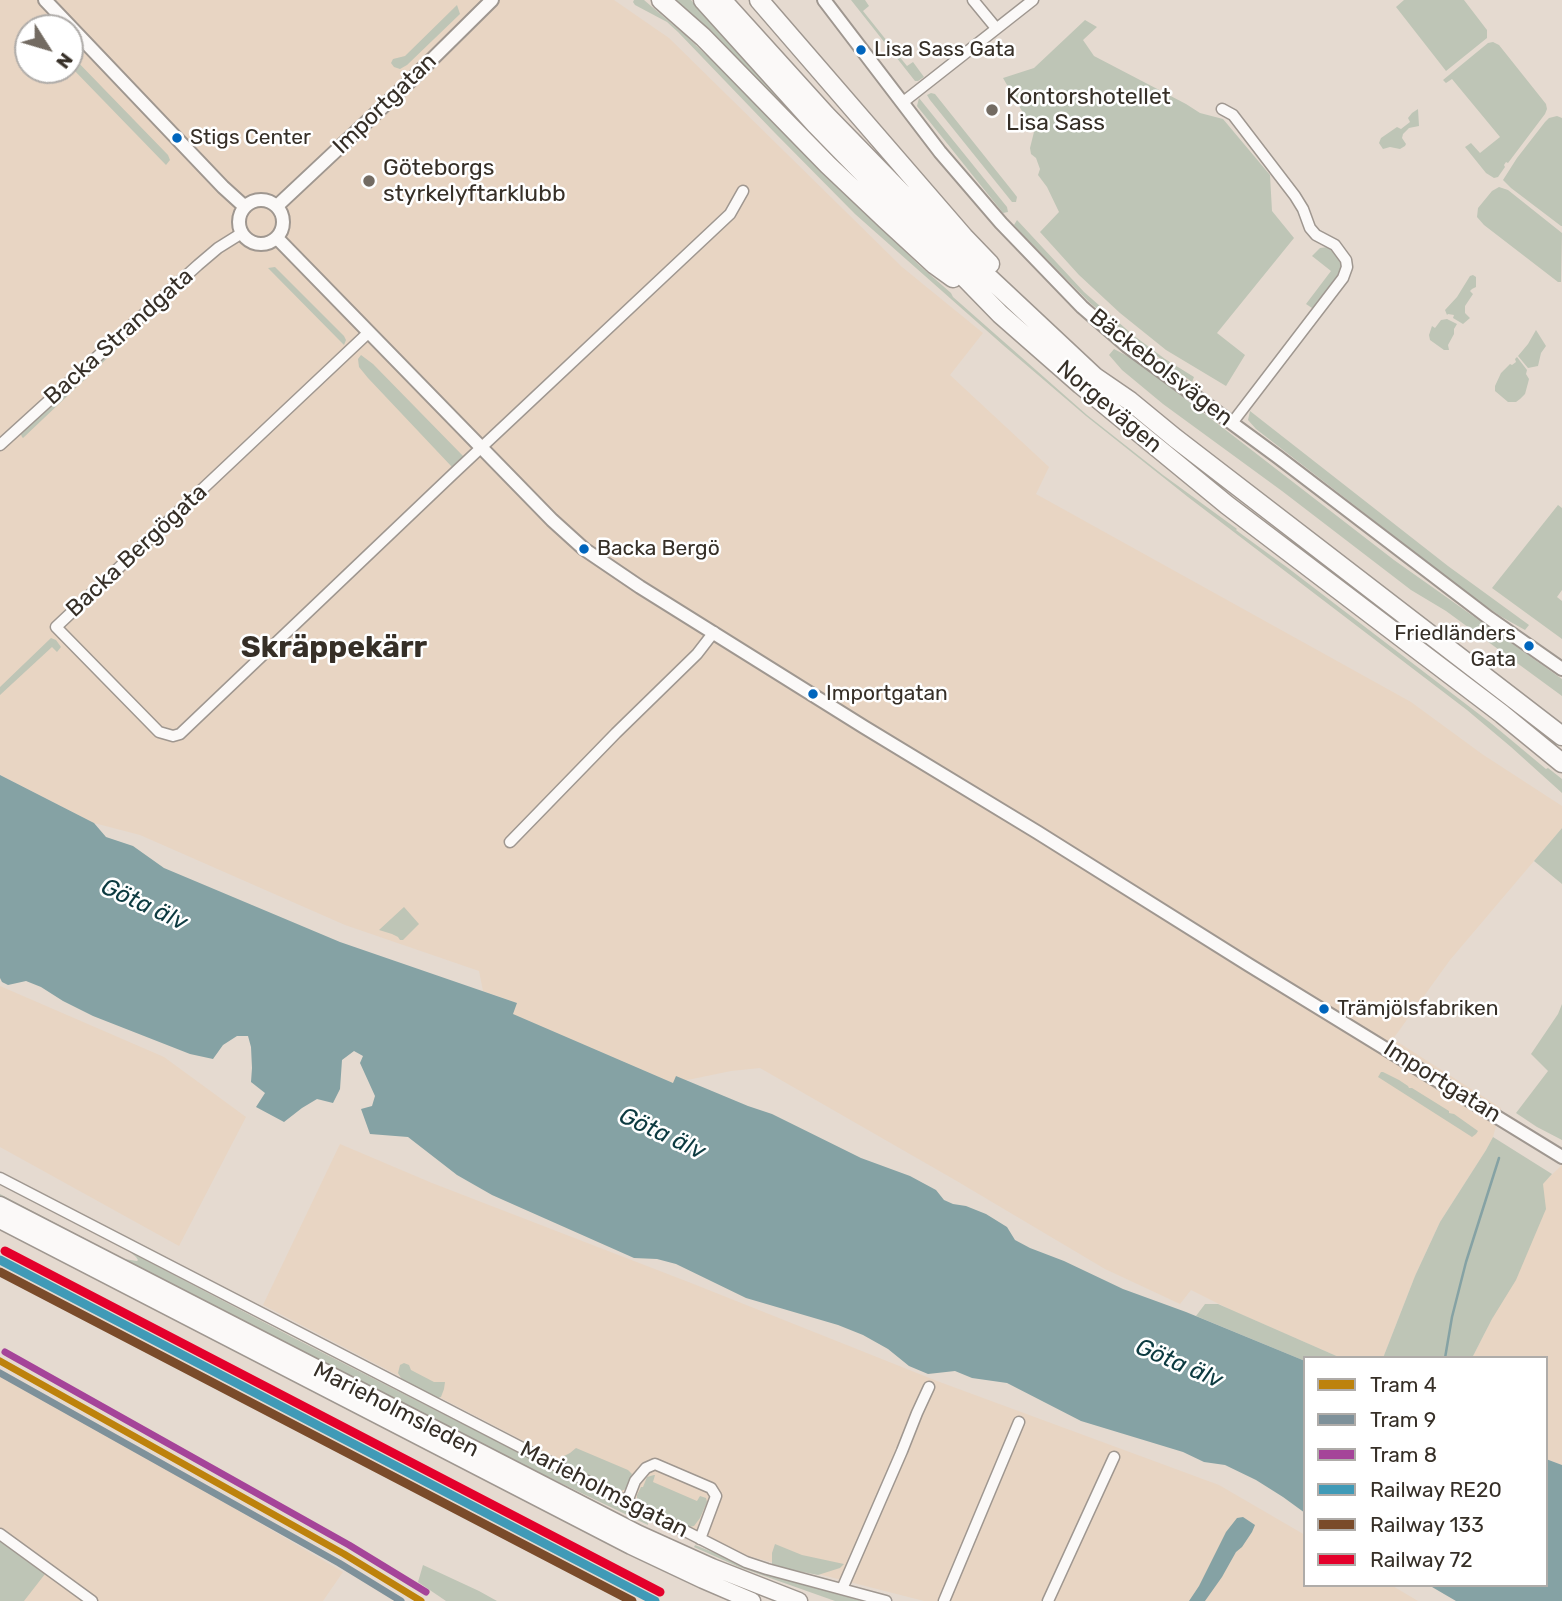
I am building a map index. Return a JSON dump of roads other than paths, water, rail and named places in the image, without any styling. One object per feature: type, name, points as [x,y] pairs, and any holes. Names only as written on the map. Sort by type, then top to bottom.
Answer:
[{"type":"highway","points":[[661,0],[703,37],[828,165],[886,220],[936,265],[1000,313]]},
{"type":"highway","name":"Norgevägen","points":[[703,0],[816,124],[1000,313],[1081,385],[1227,505],[1562,762]]},
{"type":"highway","name":"Norgevägen","points":[[722,0],[844,134],[938,230],[1095,377],[1130,401],[1562,736]]},
{"type":"highway","points":[[759,0],[964,237],[1020,296],[1043,329]]},
{"type":"highway","points":[[1502,714],[1562,774]]},
{"type":"highway","name":"Marieholmsleden","points":[[0,1205],[639,1534],[712,1567],[792,1598],[808,1601]]},
{"type":"highway","name":"Marieholmsleden","points":[[0,1220],[631,1546],[752,1601]]},
{"type":"street","points":[[45,0],[245,207]]},
{"type":"street","name":"Importgatan","points":[[277,206],[492,0]]},
{"type":"street","name":"Bäckebolsvägen","points":[[824,0],[940,152],[1001,223],[1083,307],[1127,346],[1479,610],[1562,669]]},
{"type":"street","points":[[973,0],[996,28]]},
{"type":"street","points":[[902,103],[1033,0]]},
{"type":"street","points":[[1222,109],[1233,115],[1295,196],[1310,228],[1335,245],[1346,260],[1347,267],[1343,278],[1231,423]]},
{"type":"street","points":[[481,448],[730,214],[743,191]]},
{"type":"street","points":[[261,200],[277,206],[283,222],[277,238],[268,243],[249,241],[242,233],[239,219],[245,207],[261,200]]},
{"type":"street","name":"Backa Strandgata","points":[[0,445],[198,265],[242,233]]},
{"type":"street","name":"Importgatan","points":[[277,238],[552,520],[584,549],[632,582],[910,756],[1562,1157]]},
{"type":"street","name":"Backa Bergögata","points":[[368,333],[56,627],[159,732],[173,736],[180,734],[481,448]]},
{"type":"street","points":[[510,842],[697,654],[714,632]]},
{"type":"street","name":"Marieholmsgatan","points":[[0,1178],[700,1539],[757,1566],[886,1601]]},
{"type":"street","points":[[842,1589],[929,1387]]},
{"type":"street","points":[[944,1601],[1019,1422]]},
{"type":"street","points":[[1048,1601],[1114,1457]]},
{"type":"street","points":[[627,1502],[635,1481],[646,1468],[655,1464],[711,1488],[716,1496],[700,1539]]},
{"type":"street","points":[[0,1534],[92,1601]]},
{"type":"water","name":"Göta älv","points":[[0,775],[94,823],[106,837],[133,846],[164,868],[340,942],[517,1003],[513,1014],[673,1083],[676,1076],[772,1114],[861,1158],[910,1176],[936,1190],[944,1200],[986,1214],[1007,1227],[1015,1240],[1030,1248],[1123,1289],[1303,1360],[1303,1512],[1256,1480],[1225,1465],[1204,1462],[1183,1452],[1081,1421],[1007,1383],[972,1378],[955,1371],[928,1374],[909,1366],[888,1349],[863,1335],[746,1298],[676,1264],[657,1259],[634,1258],[492,1195],[457,1175],[408,1137],[370,1134],[361,1109],[372,1106],[375,1096],[360,1063],[363,1056],[354,1051],[342,1060],[340,1089],[333,1103],[317,1099],[284,1122],[256,1107],[265,1093],[251,1082],[251,1047],[248,1036],[237,1036],[223,1045],[213,1059],[190,1054],[93,1016],[26,981],[8,985],[0,978]]},
{"type":"water","points":[[1548,1460],[1562,1465],[1562,1601],[1456,1601],[1432,1587],[1548,1587]]},
{"type":"water","points":[[1243,1517],[1255,1525],[1252,1532],[1205,1601],[1189,1601],[1226,1532],[1237,1518]]},
{"type":"waterway","points":[[1445,1356],[1466,1262],[1499,1158]]},
{"type":"tram line","name":"8","points":[[5,1352],[349,1545],[426,1592]]},
{"type":"tram line","name":"4","points":[[0,1361],[344,1554],[421,1601]]},
{"type":"tram line","name":"9","points":[[0,1373],[339,1563],[401,1601]]},
{"type":"rail line","name":"72","points":[[5,1251],[660,1592]]},
{"type":"rail line","name":"RE20","points":[[0,1260],[655,1601]]},
{"type":"rail line","name":"133","points":[[0,1272],[632,1601]]},
{"type":"place","name":"Lisa Sass Gata","points":[[861,50]]},
{"type":"place","name":"Kontorshotellet Lisa Sass","points":[[992,110]]},
{"type":"place","name":"Stigs Center","points":[[177,138]]},
{"type":"place","name":"Göteborgs styrkelyftarklubb","points":[[369,181]]},
{"type":"place","name":"Backa Bergö","points":[[584,549]]},
{"type":"place","name":"Friedländers Gata","points":[[1529,646]]},
{"type":"place","name":"Importgatan","points":[[813,694]]},
{"type":"place","name":"Trämjölsfabriken","points":[[1324,1009]]},
{"type":"district","name":"Skräppekärr","points":[[334,648]]}]
